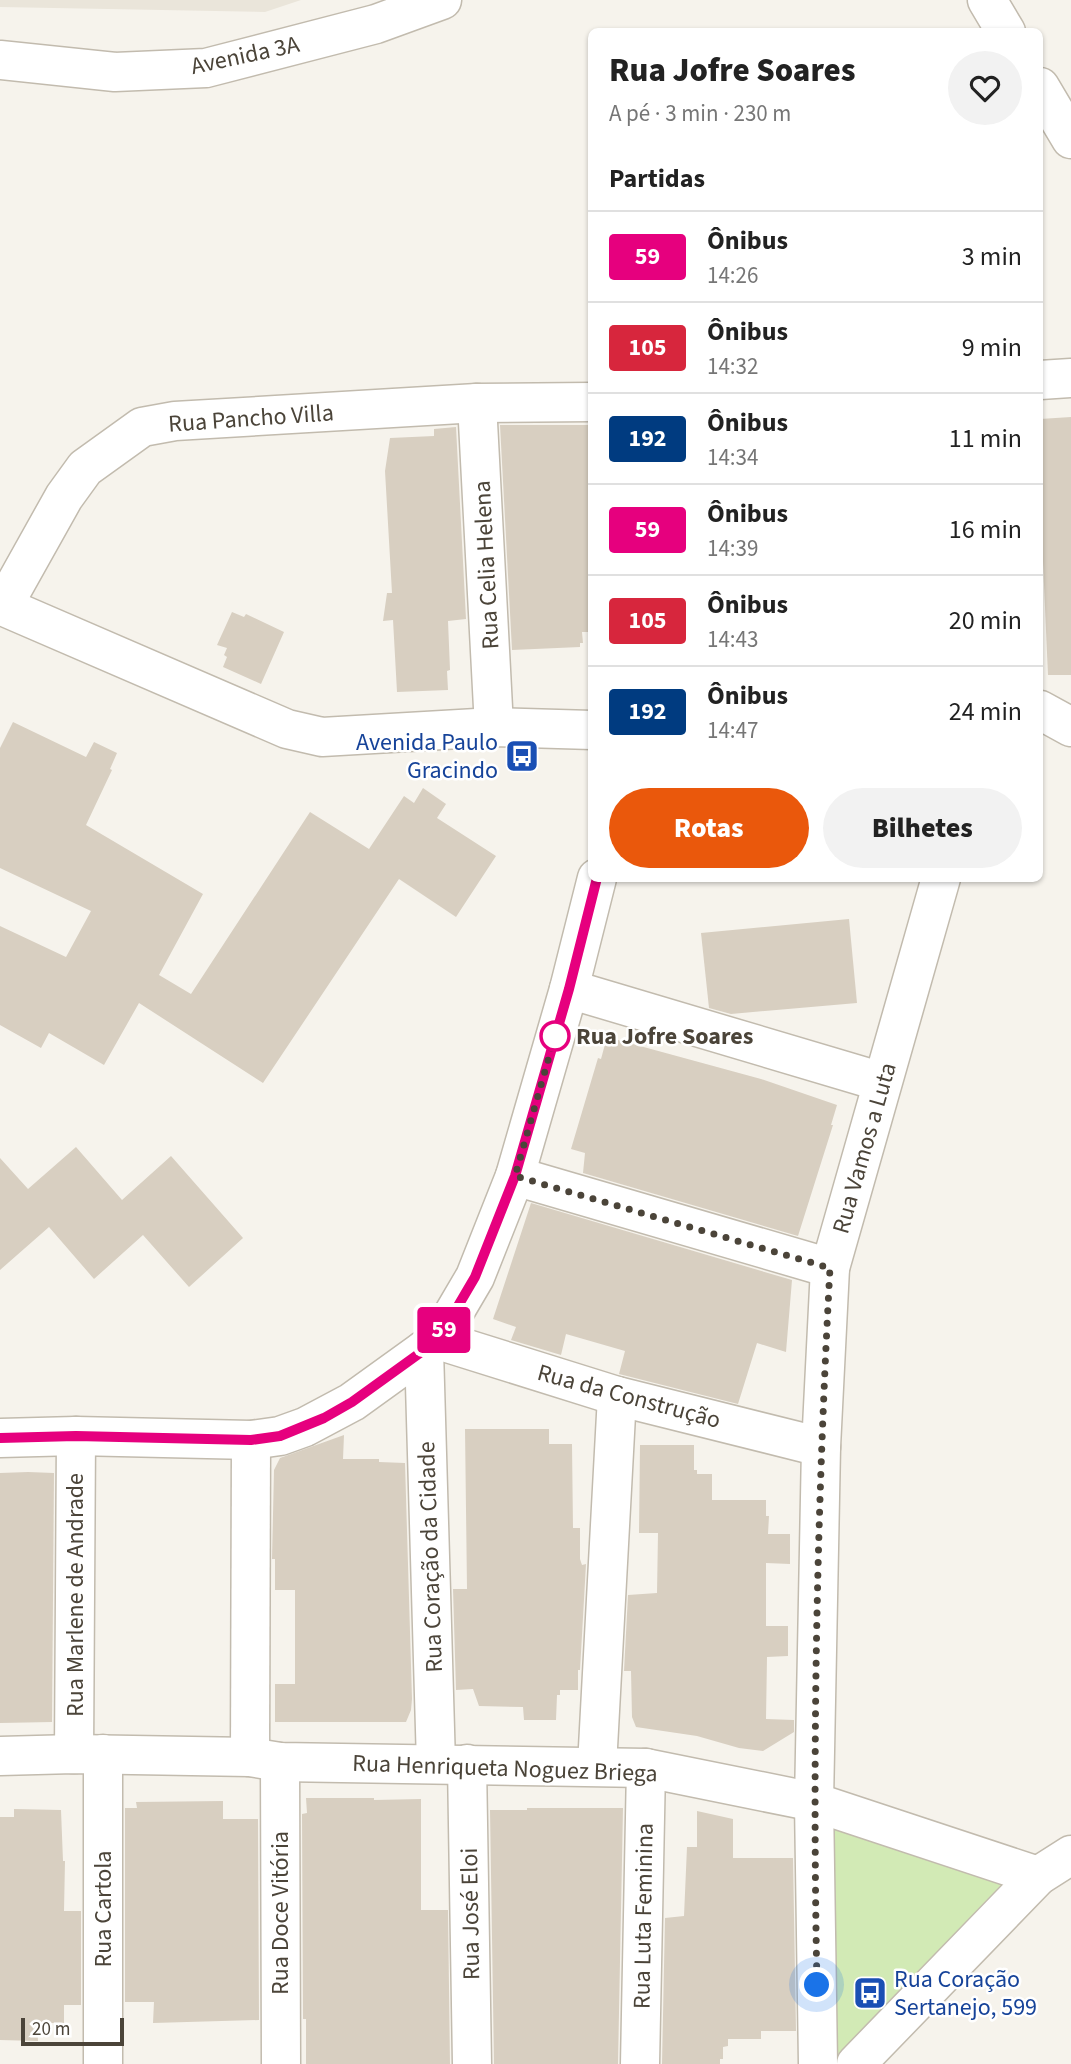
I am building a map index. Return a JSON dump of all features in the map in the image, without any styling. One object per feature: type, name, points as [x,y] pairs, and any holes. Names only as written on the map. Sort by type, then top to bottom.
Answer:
[{"type":"street","name":"Avenida 3A","points":[[0,60],[116,72],[206,68],[376,24],[442,0]]},
{"type":"street","points":[[987,0],[1004,28]]},
{"type":"street","points":[[1043,92],[1071,139]]},
{"type":"street","points":[[1043,380],[1071,378]]},
{"type":"street","name":"Rua Pancho Villa","points":[[1,606],[64,497],[85,468],[142,427],[175,421],[477,403],[588,402]]},
{"type":"street","name":"Rua Celia Helena","points":[[477,403],[494,727]]},
{"type":"street","points":[[1,606],[287,729],[322,737],[494,727],[588,730]]},
{"type":"street","points":[[1043,709],[1071,706]]},
{"type":"street","points":[[1043,711],[1071,727]]},
{"type":"street","points":[[0,1438],[76,1436],[251,1440],[280,1436],[324,1418],[352,1402],[431,1345],[475,1277],[515,1176],[569,989],[596,882]]},
{"type":"street","name":"Rua Vamos a Luta","points":[[818,2064],[814,1802],[821,1447],[830,1268],[940,882]]},
{"type":"street","points":[[569,989],[882,1082]]},
{"type":"street","points":[[515,1176],[830,1268]]},
{"type":"street","name":"Rua da Construção","points":[[431,1345],[617,1396],[821,1447]]},
{"type":"street","name":"Rua Coração da Cidade","points":[[431,1345],[452,1764]]},
{"type":"street","points":[[597,1766],[617,1396]]},
{"type":"street","name":"Rua Marlene de Andrade","points":[[76,1436],[88,1754]]},
{"type":"street","name":"Rua Doce Vitória","points":[[251,1440],[281,2064]]},
{"type":"street","name":"Rua Henriqueta Noguez Briega","points":[[0,1756],[88,1754],[646,1768],[814,1802],[1038,1876]]},
{"type":"street","name":"Rua Cartola","points":[[88,1754],[103,2064]]},
{"type":"street","name":"Rua José Eloi","points":[[452,1764],[472,2064]]},
{"type":"street","name":"Rua Luta Feminina","points":[[640,2064],[646,1768]]},
{"type":"street","points":[[856,2064],[1038,1876],[1071,1855]]},
{"type":"shaded area","points":[[0,0],[301,0],[265,12],[0,7]]},
{"type":"green space","points":[[817,1805],[1031,1879],[852,2064],[822,2064]]},
{"type":"building","points":[[1071,417],[1071,675],[1048,675],[1043,562],[1043,419]]},
{"type":"building","points":[[500,425],[588,425],[588,632],[582,632],[583,643],[580,643],[580,647],[512,650]]},
{"type":"building","points":[[456,427],[466,619],[448,621],[448,690],[397,692],[393,620],[383,621],[387,593],[392,593],[385,471],[390,438],[434,436],[434,429]]},
{"type":"building","points":[[232,612],[244,617],[246,614],[284,632],[261,684],[223,667],[227,648],[217,645]]},
{"type":"building","points":[[13,722],[86,757],[94,742],[117,753],[110,769],[112,770],[86,825],[203,894],[159,975],[191,994],[310,812],[369,849],[404,796],[414,803],[423,788],[446,804],[437,818],[496,856],[456,917],[399,879],[263,1083],[139,1003],[104,1065],[49,1033],[41,1048],[0,1025],[0,926],[66,957],[91,911],[0,868],[0,748]]},
{"type":"building","points":[[849,919],[857,1003],[731,1014],[709,1008],[701,933]]},
{"type":"building","points":[[607,1037],[761,1079],[837,1105],[798,1236],[583,1173],[585,1153],[571,1149],[598,1058],[601,1059]]},
{"type":"building","points":[[76,1147],[122,1200],[171,1156],[243,1238],[189,1287],[143,1235],[94,1279],[49,1227],[0,1270],[0,1158],[28,1189]]},
{"type":"building","points":[[531,1203],[792,1280],[786,1352],[757,1343],[738,1404],[619,1374],[625,1351],[566,1334],[561,1355],[511,1340],[516,1327],[493,1319]]},
{"type":"building","points":[[465,1429],[549,1429],[549,1444],[572,1444],[573,1528],[580,1528],[580,1559],[582,1565],[586,1564],[580,1670],[578,1690],[560,1690],[560,1695],[557,1695],[556,1720],[524,1720],[523,1707],[479,1706],[473,1689],[456,1690],[453,1589],[467,1589]]},
{"type":"building","points":[[344,1435],[343,1459],[379,1459],[379,1462],[405,1463],[411,1710],[406,1722],[275,1722],[275,1684],[295,1684],[295,1590],[275,1590],[275,1559],[272,1559],[274,1470],[280,1458]]},
{"type":"building","points":[[640,1445],[694,1445],[694,1470],[697,1470],[697,1474],[712,1474],[712,1500],[766,1500],[768,1534],[790,1534],[790,1564],[766,1563],[766,1626],[788,1626],[788,1656],[767,1657],[766,1719],[794,1720],[794,1732],[763,1751],[739,1748],[697,1736],[636,1727],[632,1717],[631,1671],[624,1671],[628,1595],[657,1593],[658,1533],[639,1533]]},
{"type":"building","points":[[0,1473],[54,1473],[52,1722],[0,1723]]},
{"type":"building","points":[[306,1798],[421,1799],[421,1910],[448,1910],[450,2064],[306,2064],[306,2019],[303,2019],[302,1814],[307,1813]]},
{"type":"building","points":[[223,1801],[223,1819],[258,1819],[259,2020],[153,2023],[154,2002],[125,2002],[125,1808],[137,1808],[136,1802]]},
{"type":"building","points":[[623,1808],[618,2064],[494,2064],[490,1810]]},
{"type":"building","points":[[14,1809],[61,1810],[65,1861],[64,1911],[81,1911],[81,2005],[64,2005],[64,2023],[37,2023],[38,2041],[0,2040],[0,1817],[14,1817]]},
{"type":"building","points":[[697,1811],[733,1819],[733,1858],[793,1858],[796,2031],[761,2031],[761,2039],[728,2039],[728,2046],[723,2047],[720,2064],[662,2064],[665,1918],[684,1916],[687,1847],[697,1847]]},
{"type":"bus line","name":"59","points":[[0,1438],[76,1436],[251,1440],[280,1436],[324,1418],[352,1402],[438,1340],[475,1277],[515,1176],[569,989],[596,882]]},
{"type":"place","name":"Avenida Paulo Gracindo","points":[[522,756]]},
{"type":"place","name":"Rua Jofre Soares","points":[[555,1036]]},
{"type":"place","name":"Rua Coração Sertanejo, 599","points":[[870,1993]]},
{"type":"route","points":[[555,1036],[515,1176],[830,1268],[821,1447],[814,1802],[817,1985]]}]
